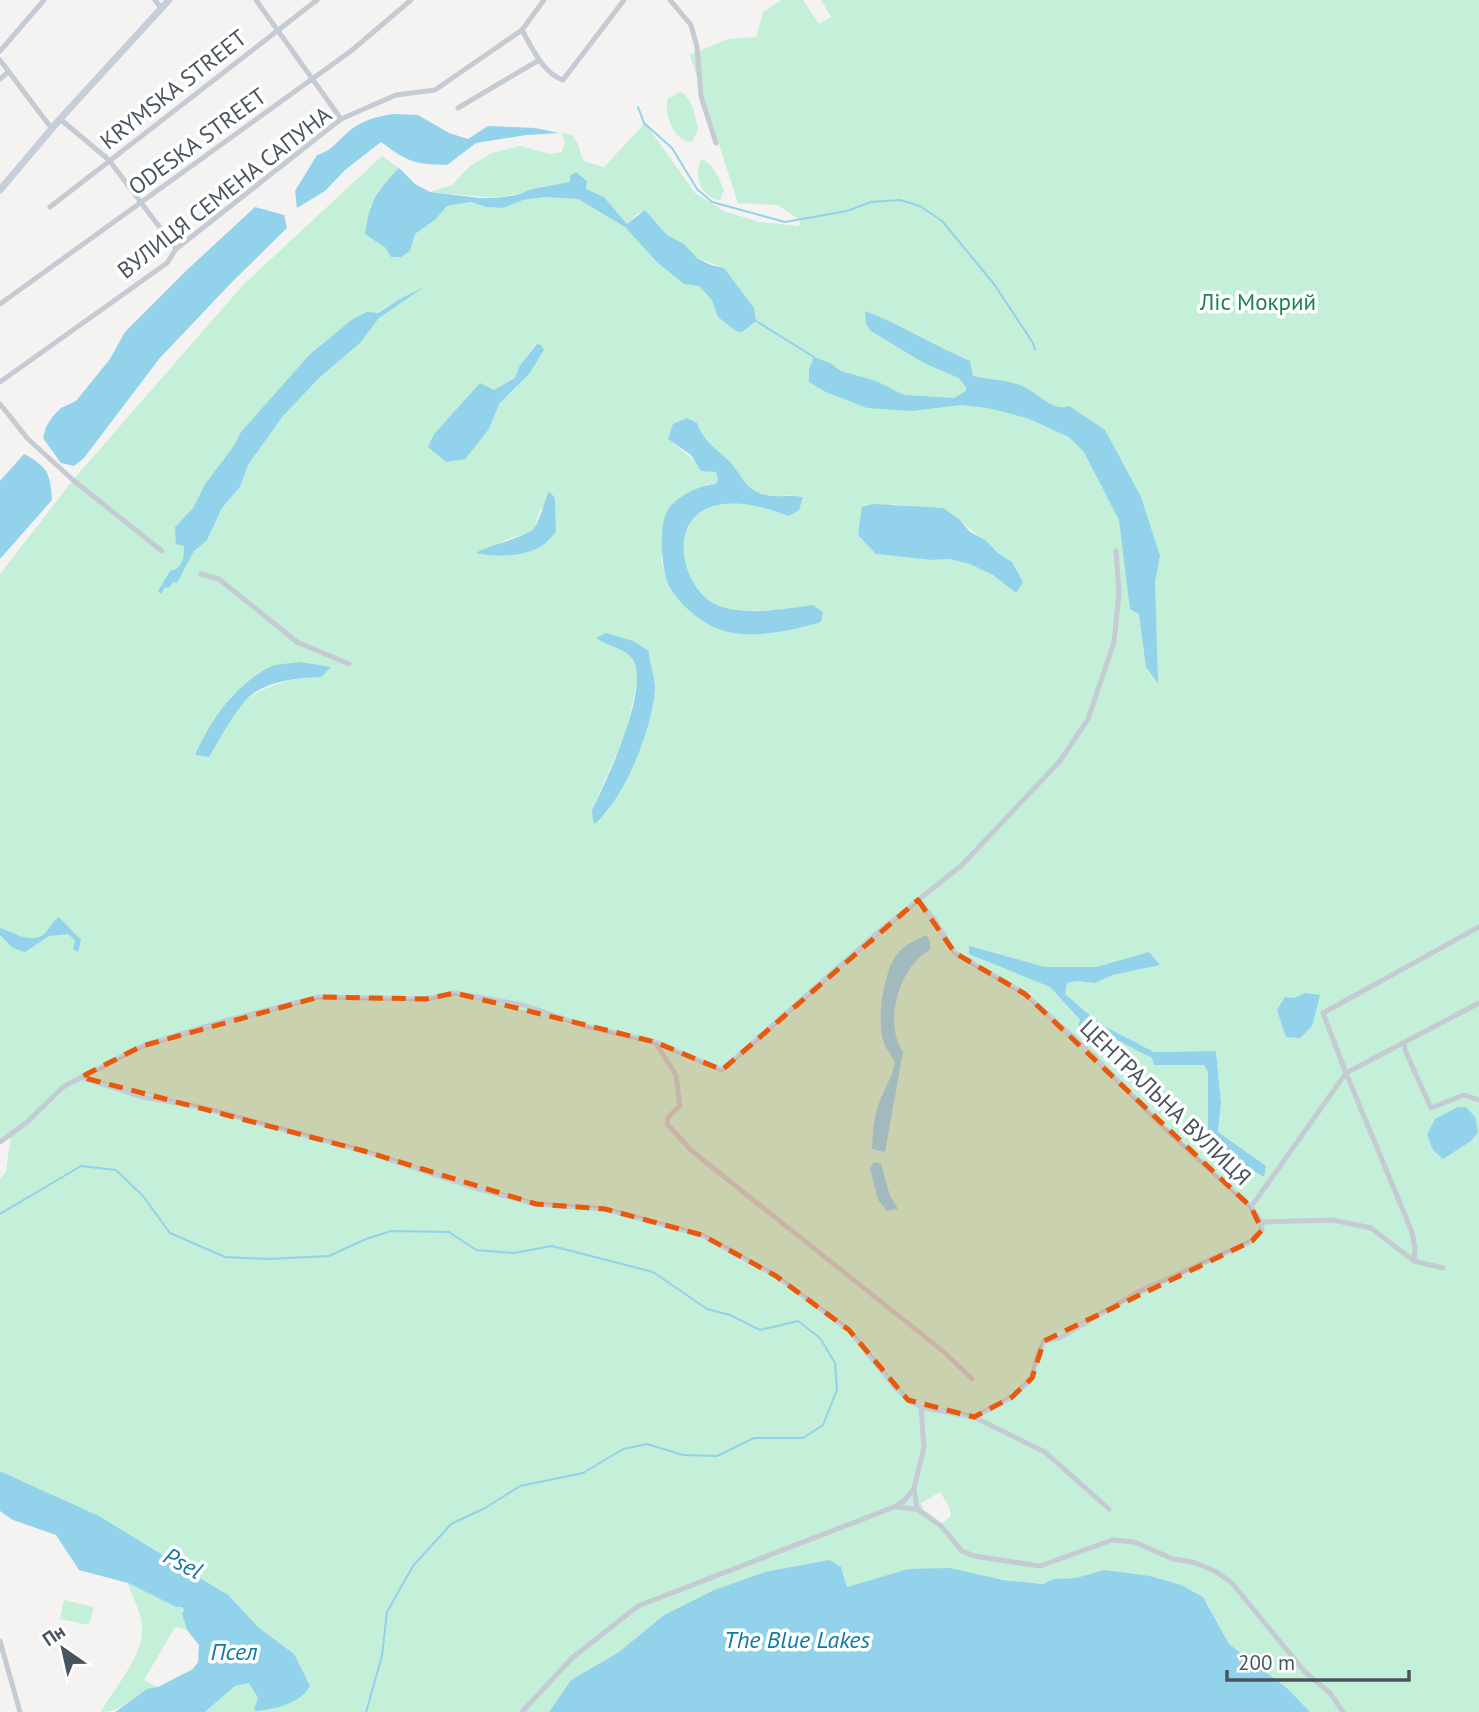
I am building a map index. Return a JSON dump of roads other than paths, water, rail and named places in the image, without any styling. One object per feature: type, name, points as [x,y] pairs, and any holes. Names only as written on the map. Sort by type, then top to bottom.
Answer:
[{"type":"main road","points":[[0,190],[60,119],[169,0]]},
{"type":"street","points":[[0,51],[44,0]]},
{"type":"street","points":[[155,0],[161,8]]},
{"type":"street","points":[[256,0],[341,119]]},
{"type":"street","name":"KRYMSKA STREET","points":[[50,207],[317,0]]},
{"type":"street","name":"ODESKA STREET","points":[[0,304],[351,51],[411,0]]},
{"type":"street","name":"ВУЛИЦЯ СЕМЕНА САПУНА","points":[[0,382],[167,263],[176,249],[341,119],[396,95],[435,90],[522,30],[544,0]]},
{"type":"street","points":[[522,30],[539,60],[554,77],[563,80],[624,0]]},
{"type":"street","points":[[670,0],[691,24],[697,47],[701,96],[716,143]]},
{"type":"street","points":[[0,60],[52,129]]},
{"type":"street","points":[[458,108],[539,60]]},
{"type":"street","points":[[0,79],[8,72]]},
{"type":"street","points":[[60,119],[109,160],[176,249]]},
{"type":"street","points":[[0,404],[28,439],[55,464],[162,551]]},
{"type":"street","points":[[0,1142],[26,1123],[63,1087],[142,1046],[318,997],[426,999],[456,993],[523,1005],[585,1026],[655,1042],[722,1070],[962,864],[1060,761],[1088,719],[1114,642],[1119,593],[1115,551]]},
{"type":"street","points":[[201,575],[219,579],[297,642],[349,664]]},
{"type":"street","name":"ЦЕНТРАЛЬНА ВУЛИЦЯ","points":[[918,900],[934,919],[955,953],[1025,994],[1092,1054],[1164,1128],[1251,1207],[1346,1073],[1479,1003]]},
{"type":"street","points":[[1414,1261],[1412,1232],[1323,1013],[1479,927]]},
{"type":"street","points":[[655,1042],[676,1075],[680,1106],[668,1117],[667,1124],[692,1151],[944,1352],[972,1379]]},
{"type":"street","points":[[1404,1043],[1431,1108],[1464,1095],[1479,1100]]},
{"type":"street","points":[[81,1077],[143,1097],[200,1107],[364,1151],[475,1188],[536,1204],[605,1209],[702,1235],[776,1276],[849,1330],[908,1400],[921,1406],[974,1418],[1045,1452],[1109,1510]]},
{"type":"street","points":[[974,1418],[1012,1397],[1032,1378],[1044,1341],[1059,1338],[1138,1292],[1252,1241],[1262,1230],[1261,1222],[1251,1207]]},
{"type":"street","points":[[1261,1222],[1333,1220],[1371,1228],[1414,1261],[1443,1268]]},
{"type":"street","points":[[522,1712],[572,1658],[638,1606],[905,1501],[914,1488],[924,1447],[921,1406]]},
{"type":"street","points":[[914,1488],[917,1509]]},
{"type":"street","points":[[894,1507],[917,1509],[941,1526],[962,1550],[974,1556],[1040,1566],[1112,1540],[1134,1542],[1173,1559],[1193,1562],[1215,1571],[1232,1583],[1304,1671],[1330,1693],[1343,1712]]},
{"type":"street","points":[[0,1641],[20,1712]]},
{"type":"water","points":[[393,114],[418,115],[449,133],[468,139],[488,126],[535,128],[559,133],[476,143],[447,165],[411,161],[381,142],[345,170],[325,191],[297,208],[295,191],[317,155],[330,149],[357,125]]},
{"type":"water","points":[[399,168],[415,184],[430,192],[480,198],[516,195],[570,182],[570,176],[576,172],[587,181],[586,189],[604,197],[627,224],[645,210],[667,235],[684,244],[697,258],[724,268],[754,308],[756,321],[742,332],[736,331],[718,317],[712,300],[699,286],[684,284],[658,263],[625,227],[578,199],[545,197],[523,200],[503,208],[486,207],[471,202],[447,206],[436,219],[415,234],[410,251],[401,257],[391,257],[386,248],[365,234],[375,197]]},
{"type":"water","points":[[255,207],[284,215],[287,228],[159,359],[84,458],[74,466],[61,463],[43,438],[53,416],[61,408],[76,401],[110,359],[125,332]]},
{"type":"water","points":[[424,287],[379,318],[360,343],[319,378],[283,416],[248,465],[240,487],[222,508],[207,540],[194,551],[177,583],[173,582],[169,588],[165,587],[161,594],[158,591],[170,571],[178,568],[183,558],[184,546],[176,544],[175,527],[193,508],[205,484],[241,432],[310,354],[353,319],[367,312],[378,313]]},
{"type":"water","points":[[865,311],[970,361],[973,376],[1019,385],[1052,405],[1069,406],[1105,430],[1141,497],[1160,556],[1155,582],[1158,683],[1146,667],[1139,614],[1130,609],[1119,520],[1084,452],[1069,437],[1027,418],[988,408],[961,405],[912,411],[867,408],[826,392],[809,382],[809,369],[814,357],[841,371],[876,381],[904,395],[954,398],[966,391],[959,378],[924,363],[871,331],[866,324]]},
{"type":"water","points":[[537,344],[544,350],[529,374],[499,404],[489,429],[465,459],[446,462],[428,447],[434,434],[480,383],[494,390],[515,378],[520,365]]},
{"type":"water","points":[[687,418],[697,423],[707,440],[754,490],[770,496],[803,497],[799,510],[789,516],[758,507],[726,504],[706,509],[694,517],[687,528],[684,556],[694,584],[713,603],[735,610],[762,611],[813,605],[823,612],[821,622],[768,633],[728,632],[709,625],[696,616],[673,593],[666,578],[663,558],[662,535],[666,515],[678,499],[697,488],[716,484],[718,479],[716,472],[701,471],[691,455],[668,439],[673,424]]},
{"type":"water","points":[[24,454],[43,467],[50,483],[52,500],[0,559],[0,481]]},
{"type":"water","points":[[549,491],[555,498],[556,532],[541,547],[515,555],[476,553],[531,531],[537,524]]},
{"type":"water","points":[[873,504],[943,508],[960,520],[970,532],[985,540],[1012,562],[1023,582],[1016,593],[993,575],[970,564],[949,559],[931,560],[876,554],[858,535],[862,507]]},
{"type":"water","points":[[606,633],[633,641],[649,651],[655,688],[649,722],[636,761],[617,797],[595,824],[592,810],[625,732],[636,686],[636,668],[630,656],[596,638]]},
{"type":"water","points":[[300,662],[331,667],[321,677],[280,682],[252,694],[235,714],[209,757],[195,755],[216,717],[244,685],[271,666]]},
{"type":"water","points":[[59,917],[81,940],[78,952],[73,949],[75,940],[68,934],[49,936],[25,952],[13,948],[0,935],[0,928],[28,938],[39,937]]},
{"type":"water","points":[[926,935],[930,941],[930,950],[910,969],[897,996],[894,1026],[903,1052],[885,1152],[872,1149],[876,1114],[895,1062],[882,1034],[884,987],[898,953]]},
{"type":"water","points":[[969,946],[1045,967],[1096,967],[1149,952],[1160,965],[1113,975],[1095,983],[1067,983],[1065,994],[1100,1024],[1154,1052],[1216,1051],[1221,1103],[1218,1132],[1266,1166],[1264,1177],[1208,1142],[1208,1072],[1204,1065],[1154,1065],[1152,1058],[1096,1029],[1090,1032],[1078,1025],[1080,1020],[1050,987],[969,954]]},
{"type":"water","points":[[1305,993],[1320,995],[1312,1026],[1300,1038],[1286,1037],[1277,1010],[1285,997],[1294,998]]},
{"type":"water","points":[[1458,1107],[1466,1107],[1475,1117],[1478,1132],[1471,1141],[1443,1159],[1433,1150],[1427,1135],[1435,1119]]},
{"type":"water","points":[[874,1162],[881,1164],[890,1196],[898,1209],[887,1211],[878,1200],[870,1168]]},
{"type":"water","name":"Псел","points":[[0,1471],[99,1516],[228,1595],[258,1627],[294,1654],[310,1686],[306,1692],[279,1707],[256,1711],[254,1710],[258,1698],[249,1683],[235,1686],[205,1712],[115,1712],[147,1689],[158,1687],[193,1669],[198,1662],[199,1645],[187,1630],[182,1613],[184,1610],[128,1583],[79,1570],[56,1535],[13,1520],[0,1511]]},
{"type":"water","name":"The Blue Lakes","points":[[830,1560],[841,1567],[847,1587],[908,1569],[950,1568],[1003,1580],[1043,1584],[1054,1579],[1076,1578],[1104,1570],[1150,1576],[1181,1585],[1203,1597],[1229,1644],[1288,1689],[1310,1712],[549,1712],[571,1680],[619,1652],[664,1615],[714,1590],[765,1572]]},
{"type":"waterway","points":[[638,107],[644,123],[672,148],[697,189],[712,202],[785,222],[847,211],[871,202],[900,200],[920,206],[942,221],[994,284],[1035,350]]},
{"type":"waterway","points":[[756,321],[814,357]]},
{"type":"waterway","points":[[0,1214],[81,1166],[116,1170],[143,1196],[170,1233],[225,1257],[269,1259],[329,1256],[391,1231],[449,1232],[476,1250],[514,1253],[552,1246],[653,1272],[707,1309],[730,1315],[760,1330],[798,1321],[820,1338],[835,1363],[837,1390],[823,1425],[803,1438],[754,1438],[717,1456],[683,1455],[647,1444],[623,1449],[583,1473],[520,1486],[485,1508],[451,1524],[413,1566],[387,1612],[382,1656],[366,1712]]},
{"type":"park label","name":"Ліс Мокрий","points":[[1258,301]]},
{"type":"water label","name":"Psel","points":[[183,1563]]}]
